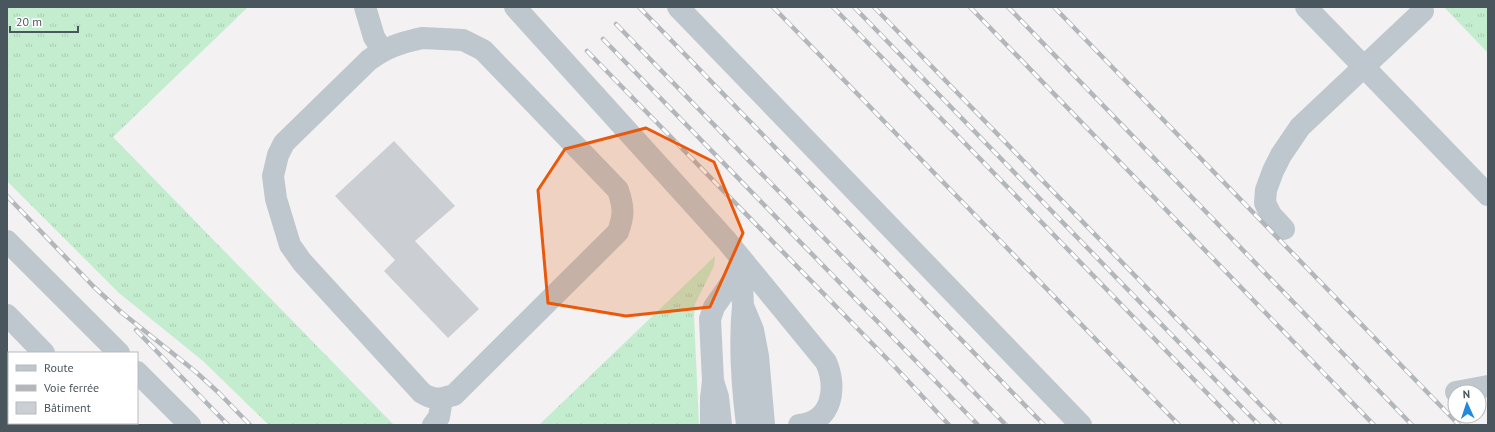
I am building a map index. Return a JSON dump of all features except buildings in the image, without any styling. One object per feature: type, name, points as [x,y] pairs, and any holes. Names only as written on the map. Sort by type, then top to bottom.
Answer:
[{"type":"street","points":[[365,7],[374,37],[382,50]]},
{"type":"street","points":[[515,7],[726,240],[826,362],[830,372],[833,388],[831,400],[825,411],[816,420],[807,424],[799,425]]},
{"type":"street","points":[[678,7],[1081,425]]},
{"type":"street","points":[[1306,7],[1488,195]]},
{"type":"street","points":[[1284,230],[1271,215],[1266,203],[1266,190],[1273,171],[1300,127],[1423,11]]},
{"type":"street","points":[[422,38],[463,40],[483,50],[618,190],[623,205],[623,217],[618,232],[454,395],[442,399],[431,398],[422,392],[302,262],[290,245],[276,199],[273,176],[278,154],[284,143],[369,60],[382,50],[422,38]]},
{"type":"street","points":[[7,241],[118,352]]},
{"type":"street","points":[[745,263],[742,285],[743,306],[740,332],[740,358],[747,425]]},
{"type":"street","points":[[720,425],[718,397],[714,381],[710,319],[714,307],[745,263]]},
{"type":"street","points":[[743,306],[752,330],[758,356],[764,425]]},
{"type":"street","points":[[7,316],[43,352]]},
{"type":"street","points":[[138,373],[190,425]]},
{"type":"street","points":[[711,425],[711,398],[714,381]]},
{"type":"street","points":[[433,425],[438,417],[442,399]]},
{"type":"highlighted area","points":[[646,128],[714,162],[743,233],[710,307],[626,316],[548,303],[538,190],[565,149]]},
{"type":"green space","points":[[7,7],[248,7],[113,137],[394,425],[269,425],[203,361],[119,293],[7,181]]},
{"type":"green space","points":[[1444,7],[1488,7],[1488,53]]},
{"type":"green space","points":[[715,256],[714,266],[695,304],[694,316],[699,425],[539,425]]},
{"type":"railway","points":[[639,7],[1044,425]]},
{"type":"railway","points":[[773,7],[1179,425]]},
{"type":"railway","points":[[833,7],[1238,425]]},
{"type":"railway","points":[[854,7],[1259,425]]},
{"type":"railway","points":[[874,7],[1280,425]]},
{"type":"railway","points":[[970,7],[1374,425]]},
{"type":"railway","points":[[1008,7],[1412,425]]},
{"type":"railway","points":[[1054,7],[1459,425]]},
{"type":"railway","points":[[616,24],[1006,425]]},
{"type":"railway","points":[[603,39],[978,425]]},
{"type":"railway","points":[[587,51],[896,368],[949,425]]},
{"type":"railway","points":[[7,196],[93,286],[121,312],[196,372],[250,425]]},
{"type":"railway","points":[[136,330],[228,425]]}]
